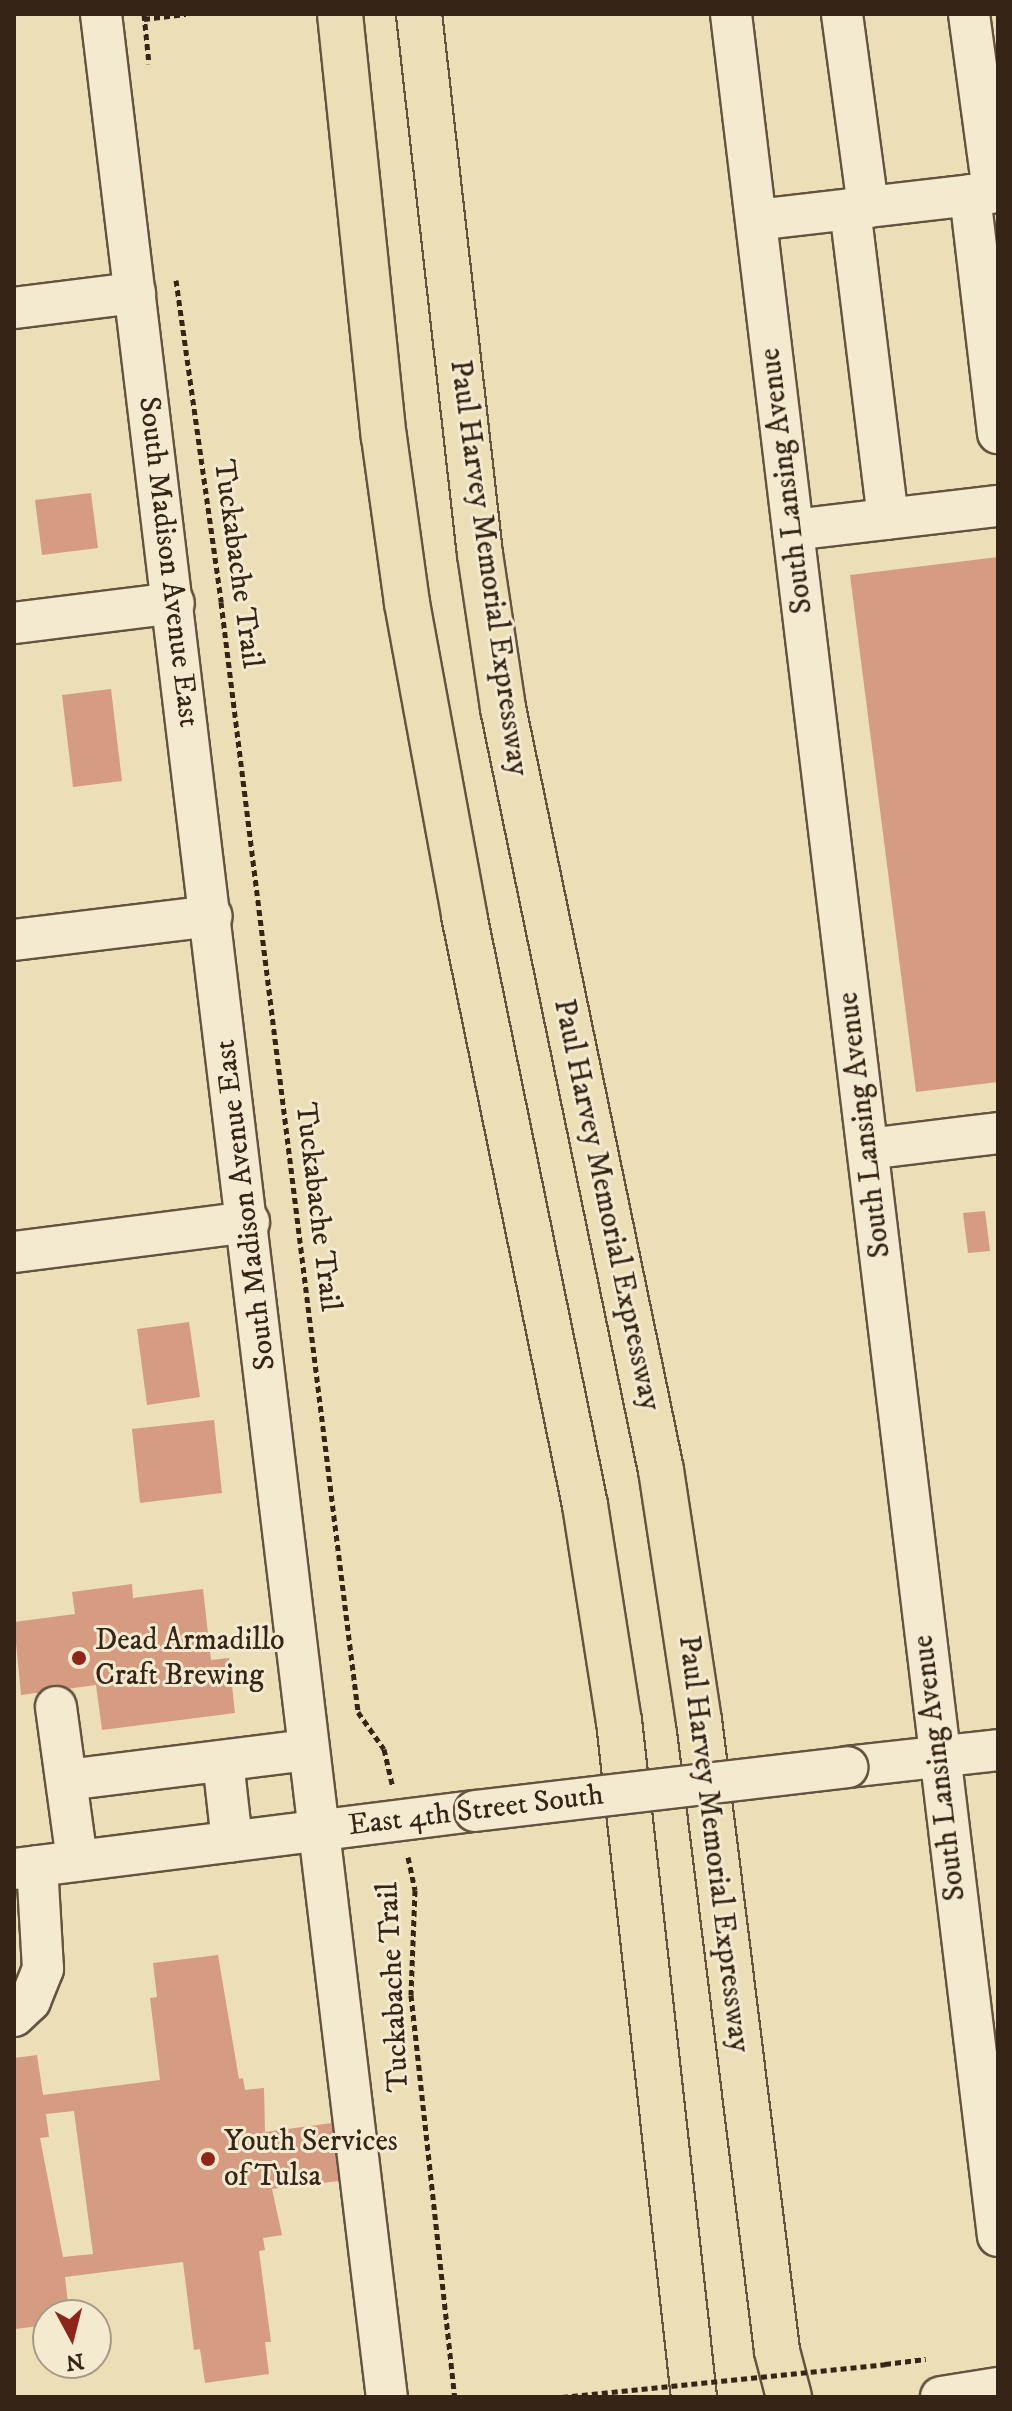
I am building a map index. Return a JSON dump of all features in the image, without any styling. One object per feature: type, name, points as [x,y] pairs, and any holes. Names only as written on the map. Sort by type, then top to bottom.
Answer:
[{"type":"highway","points":[[340,14],[407,603],[461,900],[585,1505],[619,1721],[694,2397]]},
{"type":"highway","name":"Paul Harvey Memorial Expressway","points":[[419,14],[480,554],[503,708],[670,1532],[699,1720],[777,2351],[789,2397]]},
{"type":"highway","points":[[427,98],[434,14]]},
{"type":"highway","points":[[777,2351],[778,2397]]},
{"type":"street","name":"South Madison Avenue East","points":[[101,14],[249,1222],[308,1750],[387,2397]]},
{"type":"street","name":"South Lansing Avenue","points":[[731,14],[998,2236]]},
{"type":"street","points":[[842,14],[888,519]]},
{"type":"street","points":[[969,14],[987,193],[998,433]]},
{"type":"street","points":[[756,220],[987,193]]},
{"type":"street","points":[[14,308],[135,293]]},
{"type":"street","points":[[793,530],[998,506]]},
{"type":"street","points":[[14,623],[174,603]]},
{"type":"street","points":[[14,940],[212,916]]},
{"type":"street","points":[[868,1149],[998,1133]]},
{"type":"street","points":[[14,1252],[249,1222]]},
{"type":"street","points":[[56,1707],[77,1861]]},
{"type":"street","points":[[67,1780],[308,1750]]},
{"type":"street","name":"East 4th Street South","points":[[26,1868],[399,1819],[998,1750]]},
{"type":"street","points":[[223,1761],[232,1841]]},
{"type":"street","points":[[14,2016],[30,2001],[43,1969],[26,1868]]},
{"type":"street","points":[[941,2397],[998,2388]]},
{"type":"path","points":[[149,69],[144,17],[186,14]]},
{"type":"path","name":"Tuckabache Trail","points":[[175,274],[221,602],[358,1712],[384,1749],[415,1890],[411,1995],[455,2397]]},
{"type":"path","points":[[562,2397],[885,2364]]},
{"type":"building","points":[[91,493],[98,548],[42,555],[35,500]]},
{"type":"building","points":[[998,557],[998,1082],[916,1092],[850,575]]},
{"type":"building","points":[[111,689],[122,781],[73,787],[62,695]]},
{"type":"building","points":[[985,1211],[990,1251],[968,1253],[963,1213]]},
{"type":"building","points":[[189,1322],[200,1397],[147,1405],[137,1329]]},
{"type":"building","points":[[214,1420],[222,1493],[140,1503],[132,1429]]},
{"type":"building","points":[[132,1584],[133,1598],[203,1589],[211,1660],[229,1658],[235,1713],[102,1730],[96,1685],[21,1695],[14,1622],[75,1614],[72,1592]]},
{"type":"building","name":"Youth Services of Tulsa","points":[[218,1955],[239,2079],[243,2078],[245,2090],[264,2088],[265,2132],[332,2123],[339,2181],[272,2189],[282,2235],[263,2238],[265,2250],[259,2251],[271,2342],[265,2342],[269,2374],[205,2383],[200,2349],[194,2350],[183,2262],[65,2277],[68,2299],[32,2299],[32,2327],[15,2329],[14,2058],[37,2055],[43,2095],[160,2080],[150,1998],[157,1997],[153,1963]],"holes":[[[74,2111],[93,2254],[63,2257],[40,2138],[49,2137],[46,2114]]]},
{"type":"place","name":"Dead Armadillo Craft Brewing","points":[[79,1658]]},
{"type":"place","name":"Youth Services of Tulsa","points":[[208,2159]]}]
